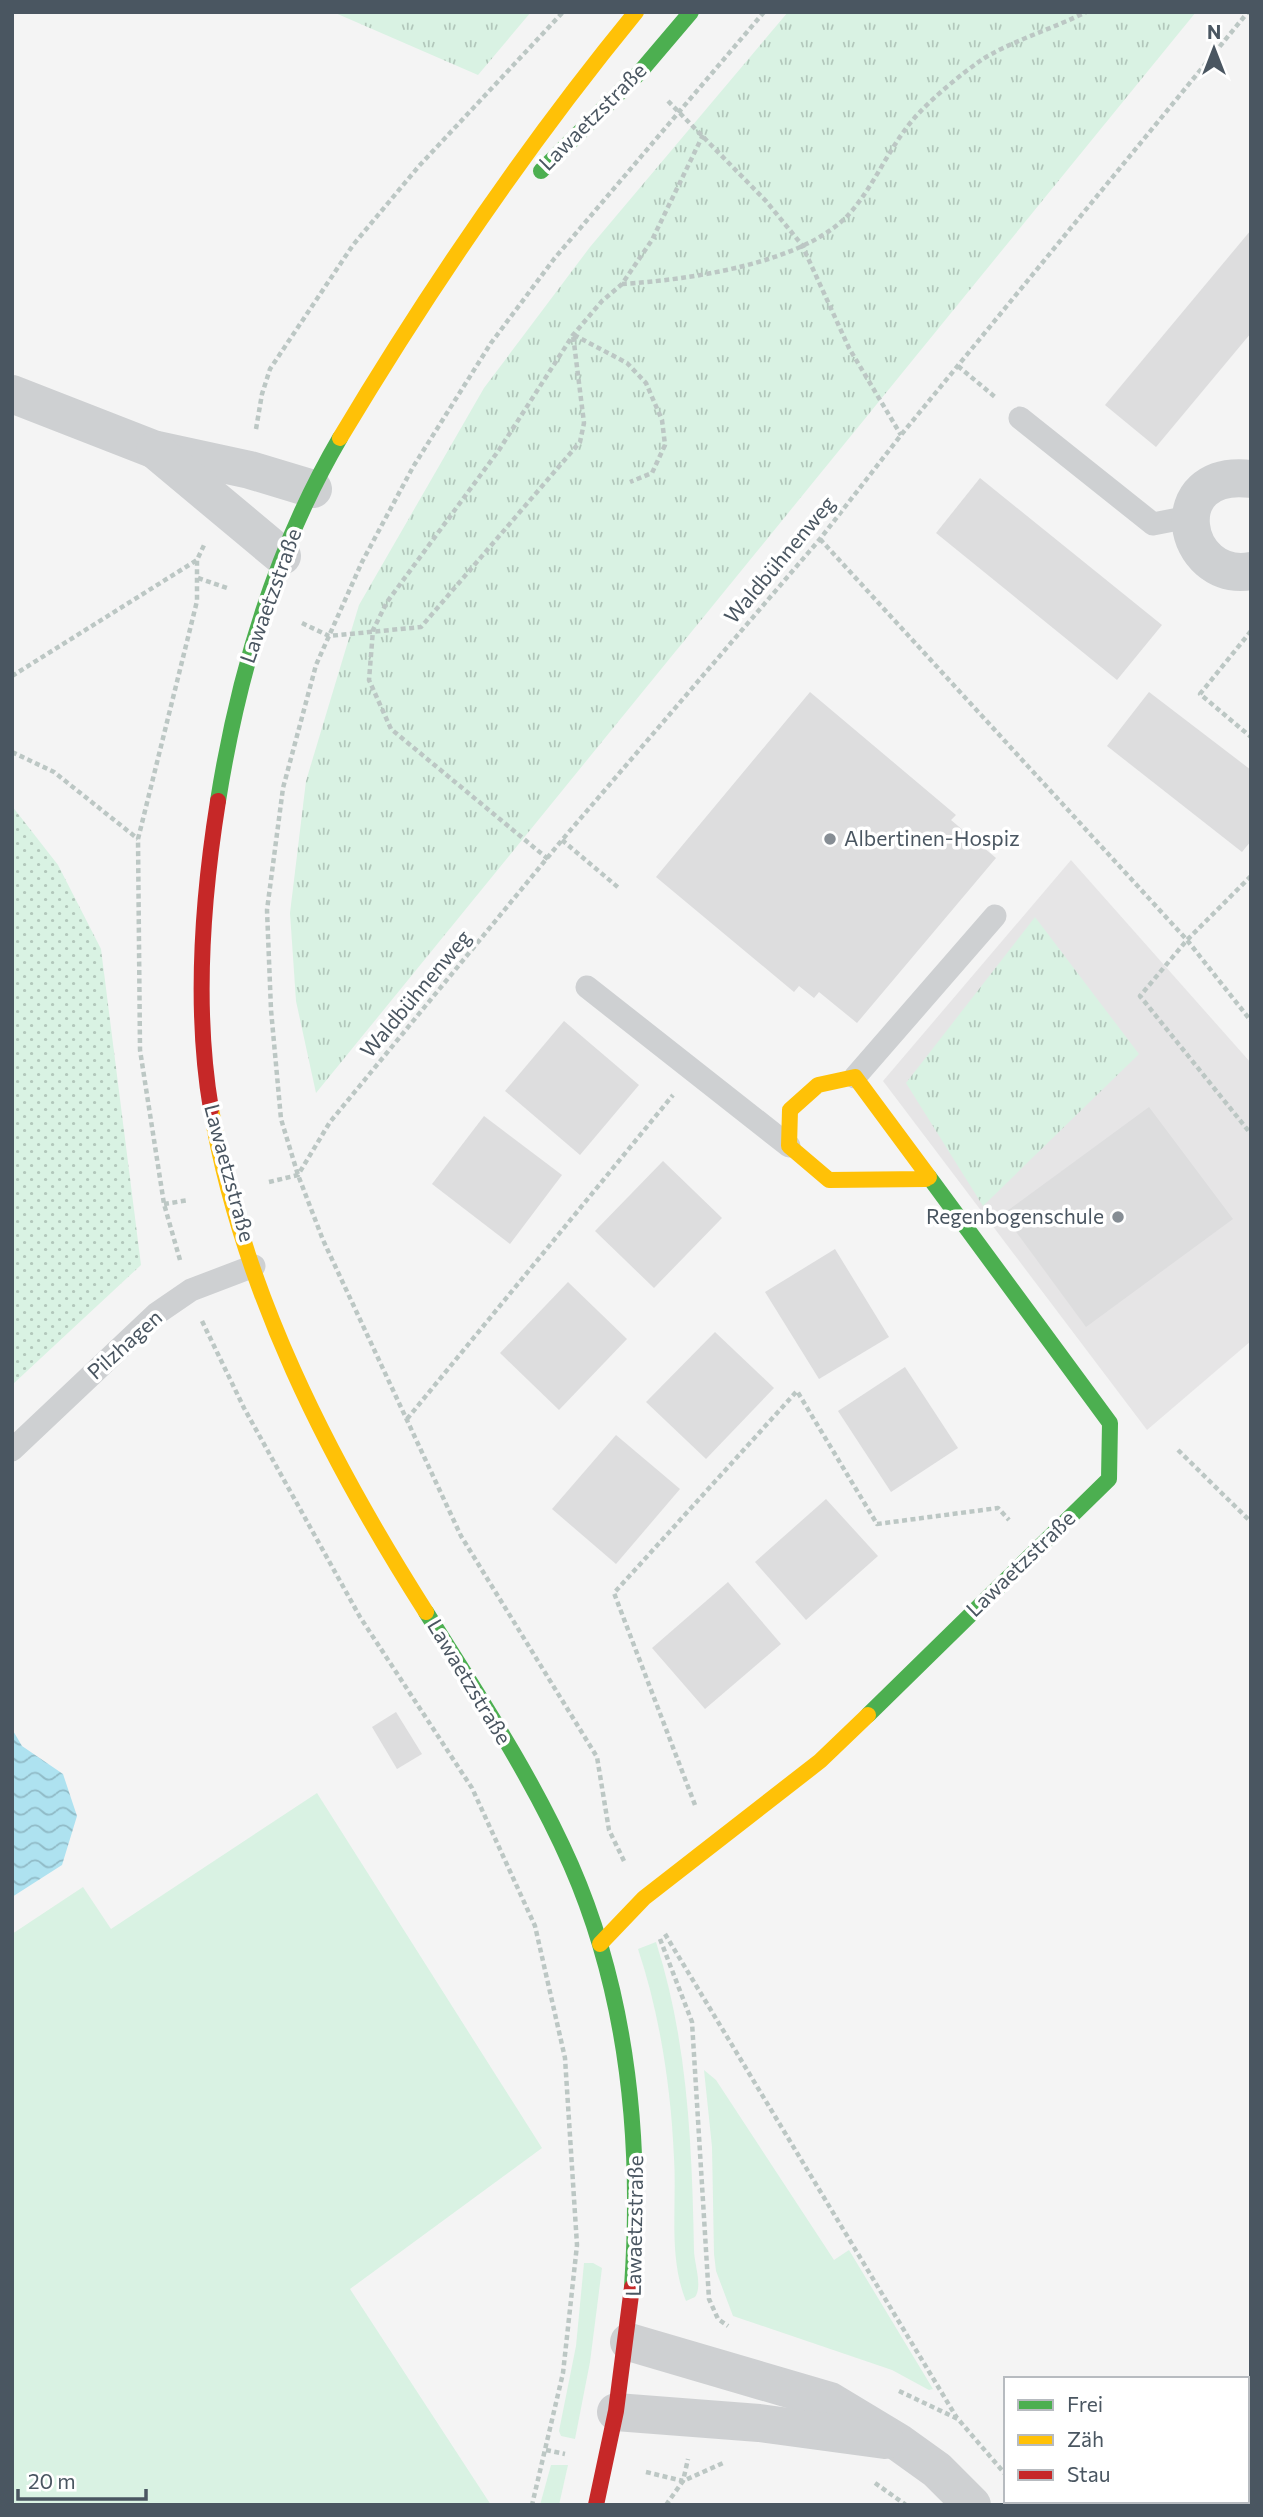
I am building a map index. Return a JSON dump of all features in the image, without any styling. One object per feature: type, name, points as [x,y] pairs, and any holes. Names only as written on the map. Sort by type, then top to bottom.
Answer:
[{"type":"street","name":"Lawaetzstraße","points":[[596,2505],[617,2412],[629,2342],[637,2252],[638,2166],[628,2063],[600,1944],[568,1860],[530,1782],[351,1488],[315,1417],[254,1266],[217,1143],[208,1092],[201,1011],[207,887],[221,764],[235,697],[282,556],[313,489],[374,386],[463,249],[606,47],[636,12]]},
{"type":"street","name":"Lawaetzstraße","points":[[463,249],[640,72],[691,12]]},
{"type":"street","points":[[12,394],[153,449],[250,470],[313,489]]},
{"type":"street","points":[[153,449],[222,509],[282,556]]},
{"type":"street","points":[[1251,479],[1233,477],[1218,480],[1194,499],[1189,517],[1191,535],[1201,553],[1232,572],[1251,571]]},
{"type":"street","points":[[855,1077],[818,1085],[790,1110],[789,1146],[829,1180],[926,1178]]},
{"type":"street","name":"Lawaetzstraße","points":[[600,1944],[643,1898],[820,1761],[1109,1479],[1110,1423],[926,1178],[855,1077]]},
{"type":"street","points":[[629,2342],[830,2401],[898,2442],[937,2470],[972,2505]]},
{"type":"street","points":[[617,2412],[759,2423],[898,2442]]},
{"type":"lane","points":[[1020,418],[1153,524],[1189,517]]},
{"type":"lane","points":[[855,1077],[995,916]]},
{"type":"lane","points":[[587,987],[789,1146]]},
{"type":"lane","name":"Pilzhagen","points":[[12,1450],[156,1314],[191,1290],[254,1266]]},
{"type":"path","points":[[250,470],[261,394],[270,369],[353,245],[419,166],[562,12]]},
{"type":"path","points":[[764,12],[554,259],[491,343],[413,467],[362,562],[316,665],[283,788],[267,910],[271,1010],[281,1119],[298,1175],[323,1240],[461,1536],[597,1757],[609,1830],[643,1898],[958,2419],[1004,2473]]},
{"type":"path","points":[[622,284],[676,280],[729,270],[802,245],[825,234],[849,214],[920,112],[981,60],[1086,12]]},
{"type":"path","name":"Waldbühnenweg","points":[[298,1175],[330,1122],[562,840],[820,539],[901,435],[1248,12]]},
{"type":"path","points":[[640,72],[766,201],[802,245],[849,348],[901,435]]},
{"type":"path","points":[[548,859],[391,729],[369,680],[373,630],[387,602],[485,470],[573,335],[602,301],[622,284],[652,240],[703,135]]},
{"type":"path","points":[[264,605],[329,636],[422,627],[580,442],[584,423],[573,335]]},
{"type":"path","points":[[573,335],[627,363],[646,383],[663,421],[665,445],[652,473],[630,482]]},
{"type":"path","points":[[958,366],[1020,418]]},
{"type":"path","points":[[222,509],[197,560],[197,601],[138,839],[140,1050],[164,1204],[204,1324],[244,1408],[360,1617],[472,1788],[535,1926],[565,2057],[577,2245],[563,2373],[532,2505]]},
{"type":"path","points":[[820,539],[1187,940],[1251,1021]]},
{"type":"path","points":[[12,676],[197,560]]},
{"type":"path","points":[[1251,631],[1200,695],[1251,737]]},
{"type":"path","points":[[12,752],[54,772],[138,839]]},
{"type":"path","points":[[562,840],[620,889]]},
{"type":"path","points":[[1251,876],[1187,940],[1140,996],[1251,1134]]},
{"type":"path","points":[[407,1419],[692,1070]]},
{"type":"path","points":[[710,1844],[614,1594],[797,1391],[877,1524],[999,1508],[1036,1549]]},
{"type":"path","points":[[1178,1450],[1251,1522]]},
{"type":"path","points":[[643,1898],[692,2022],[709,2299],[718,2319],[736,2331]]},
{"type":"path","points":[[898,2390],[958,2419]]},
{"type":"path","points":[[546,2450],[683,2481],[731,2460]]},
{"type":"path","points":[[871,2480],[906,2505]]},
{"type":"shaded area","points":[[1071,860],[1251,1063],[1251,1341],[1147,1430],[883,1081]]},
{"type":"green space","points":[[333,12],[531,12],[478,75]]},
{"type":"green space","points":[[788,12],[1196,12],[316,1093],[296,1001],[290,913],[306,781],[359,605],[484,388],[590,247]]},
{"type":"green space","points":[[12,806],[58,865],[101,949],[141,1265],[12,1385]]},
{"type":"green space","points":[[1035,917],[1139,1054],[983,1206],[906,1083]]},
{"type":"green space","points":[[317,1793],[542,2148],[350,2289],[491,2505],[12,2505],[12,1934],[83,1887],[111,1929]]},
{"type":"green space","points":[[656,1942],[667,1980],[682,2056],[690,2133],[698,2287],[695,2297],[686,2301],[680,2284],[675,2249],[674,2158],[667,2079],[658,2026],[638,1949]]},
{"type":"green space","points":[[704,2070],[716,2080],[834,2260],[849,2250],[933,2389],[929,2390],[892,2370],[733,2316],[716,2271],[712,2147]]},
{"type":"green space","points":[[584,2263],[593,2263],[602,2268],[590,2362],[575,2439],[561,2436],[559,2431],[576,2346]]},
{"type":"green space","points":[[551,2465],[568,2465],[559,2505],[540,2505]]},
{"type":"water","points":[[12,1729],[22,1746],[63,1774],[77,1816],[62,1865],[12,1897]]},
{"type":"building","points":[[1251,230],[1251,333],[1156,447],[1105,405]]},
{"type":"building","points":[[980,478],[1162,625],[1117,680],[936,533]]},
{"type":"building","name":"Albertinen-Hospiz","points":[[810,692],[956,815],[951,820],[996,858],[857,1023],[819,992],[814,998],[799,986],[794,992],[656,877]]},
{"type":"building","points":[[1149,692],[1251,770],[1251,841],[1242,852],[1107,746]]},
{"type":"building","points":[[564,1021],[639,1085],[580,1155],[505,1091]]},
{"type":"building","name":"Regenbogenschule","points":[[1149,1107],[1233,1219],[1086,1327],[1003,1214]]},
{"type":"building","points":[[484,1116],[562,1175],[510,1244],[432,1184]]},
{"type":"building","points":[[663,1161],[722,1218],[654,1288],[595,1231]]},
{"type":"building","points":[[835,1249],[889,1337],[819,1379],[765,1292]]},
{"type":"building","points":[[568,1282],[627,1339],[559,1410],[500,1353]]},
{"type":"building","points":[[715,1332],[774,1388],[706,1459],[646,1402]]},
{"type":"building","points":[[905,1367],[958,1448],[891,1492],[838,1411]]},
{"type":"building","points":[[616,1435],[680,1489],[616,1564],[552,1509]]},
{"type":"building","points":[[826,1499],[878,1556],[806,1620],[755,1562]]},
{"type":"building","points":[[728,1582],[781,1644],[705,1709],[652,1648]]},
{"type":"building","points":[[396,1712],[422,1754],[397,1769],[372,1727]]},
{"type":"traffic: fast","points":[[541,171],[640,72],[691,12]]},
{"type":"traffic: fast","points":[[218,801],[236,707],[262,614],[296,524],[340,438]]},
{"type":"traffic: fast","points":[[868,1715],[1109,1479],[1110,1423],[929,1177]]},
{"type":"traffic: fast","points":[[426,1612],[539,1799],[571,1865],[591,1915],[618,2019],[627,2072],[635,2179],[632,2287]]},
{"type":"traffic: slow","points":[[340,438],[408,328],[480,220],[556,114],[636,12]]},
{"type":"traffic: slow","points":[[926,1179],[829,1180],[789,1146],[790,1110],[818,1085],[855,1077],[929,1177]]},
{"type":"traffic: slow","points":[[211,1109],[225,1176],[244,1242],[293,1371],[355,1494],[426,1612]]},
{"type":"traffic: slow","points":[[600,1944],[644,1898],[820,1761],[868,1715]]},
{"type":"traffic: jam","points":[[211,1109],[203,1033],[202,955],[218,801]]},
{"type":"traffic: jam","points":[[596,2505],[616,2411],[632,2287]]},
{"type":"place","name":"Albertinen-Hospiz","points":[[830,839]]},
{"type":"place","name":"Regenbogenschule","points":[[1118,1217]]}]
